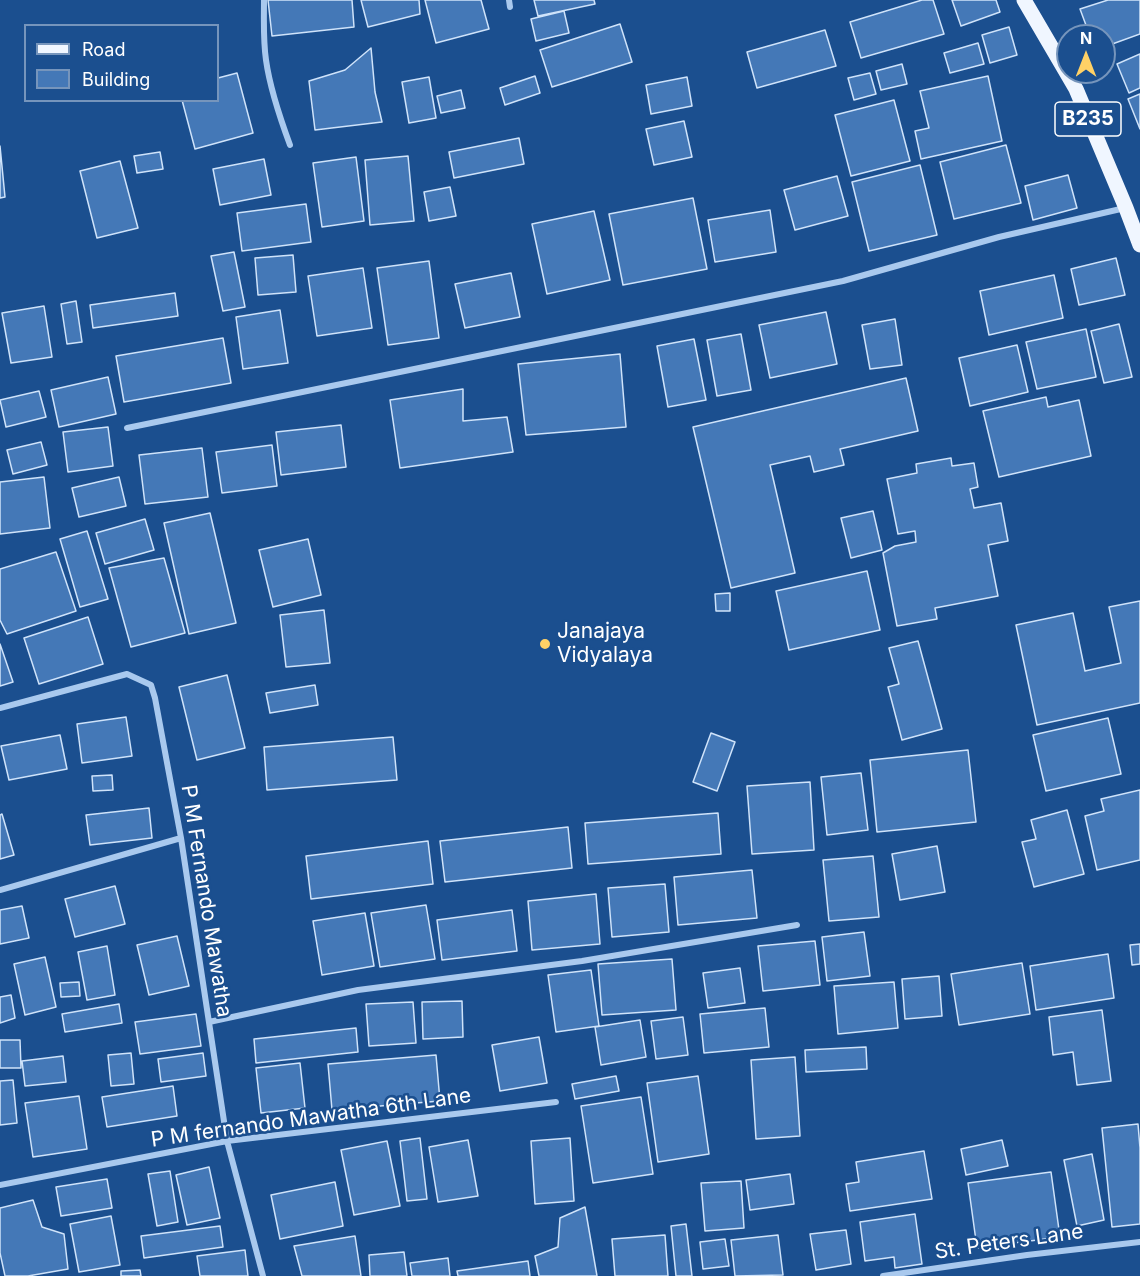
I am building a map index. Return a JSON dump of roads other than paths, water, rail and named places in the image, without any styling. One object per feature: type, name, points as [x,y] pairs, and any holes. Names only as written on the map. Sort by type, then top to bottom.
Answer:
[{"type":"main road","name":"B235","points":[[1024,0],[1076,90],[1140,245]]},
{"type":"street","points":[[264,0],[266,62],[280,117],[290,145]]},
{"type":"street","points":[[127,428],[843,281],[999,237],[1126,208]]},
{"type":"street","name":"P M Fernando Mawatha","points":[[0,708],[127,674],[151,685],[181,838],[227,1141],[263,1276]]},
{"type":"street","points":[[0,890],[181,838]]},
{"type":"street","points":[[209,1022],[358,990],[582,961],[797,925]]},
{"type":"street","name":"P M fernando Mawatha 6th Lane","points":[[0,1185],[227,1141],[556,1102]]},
{"type":"street","name":"St. Peters Lane","points":[[883,1276],[1027,1255],[1140,1242]]},
{"type":"place","name":"Janajaya Vidyalaya","points":[[545,644]]}]
